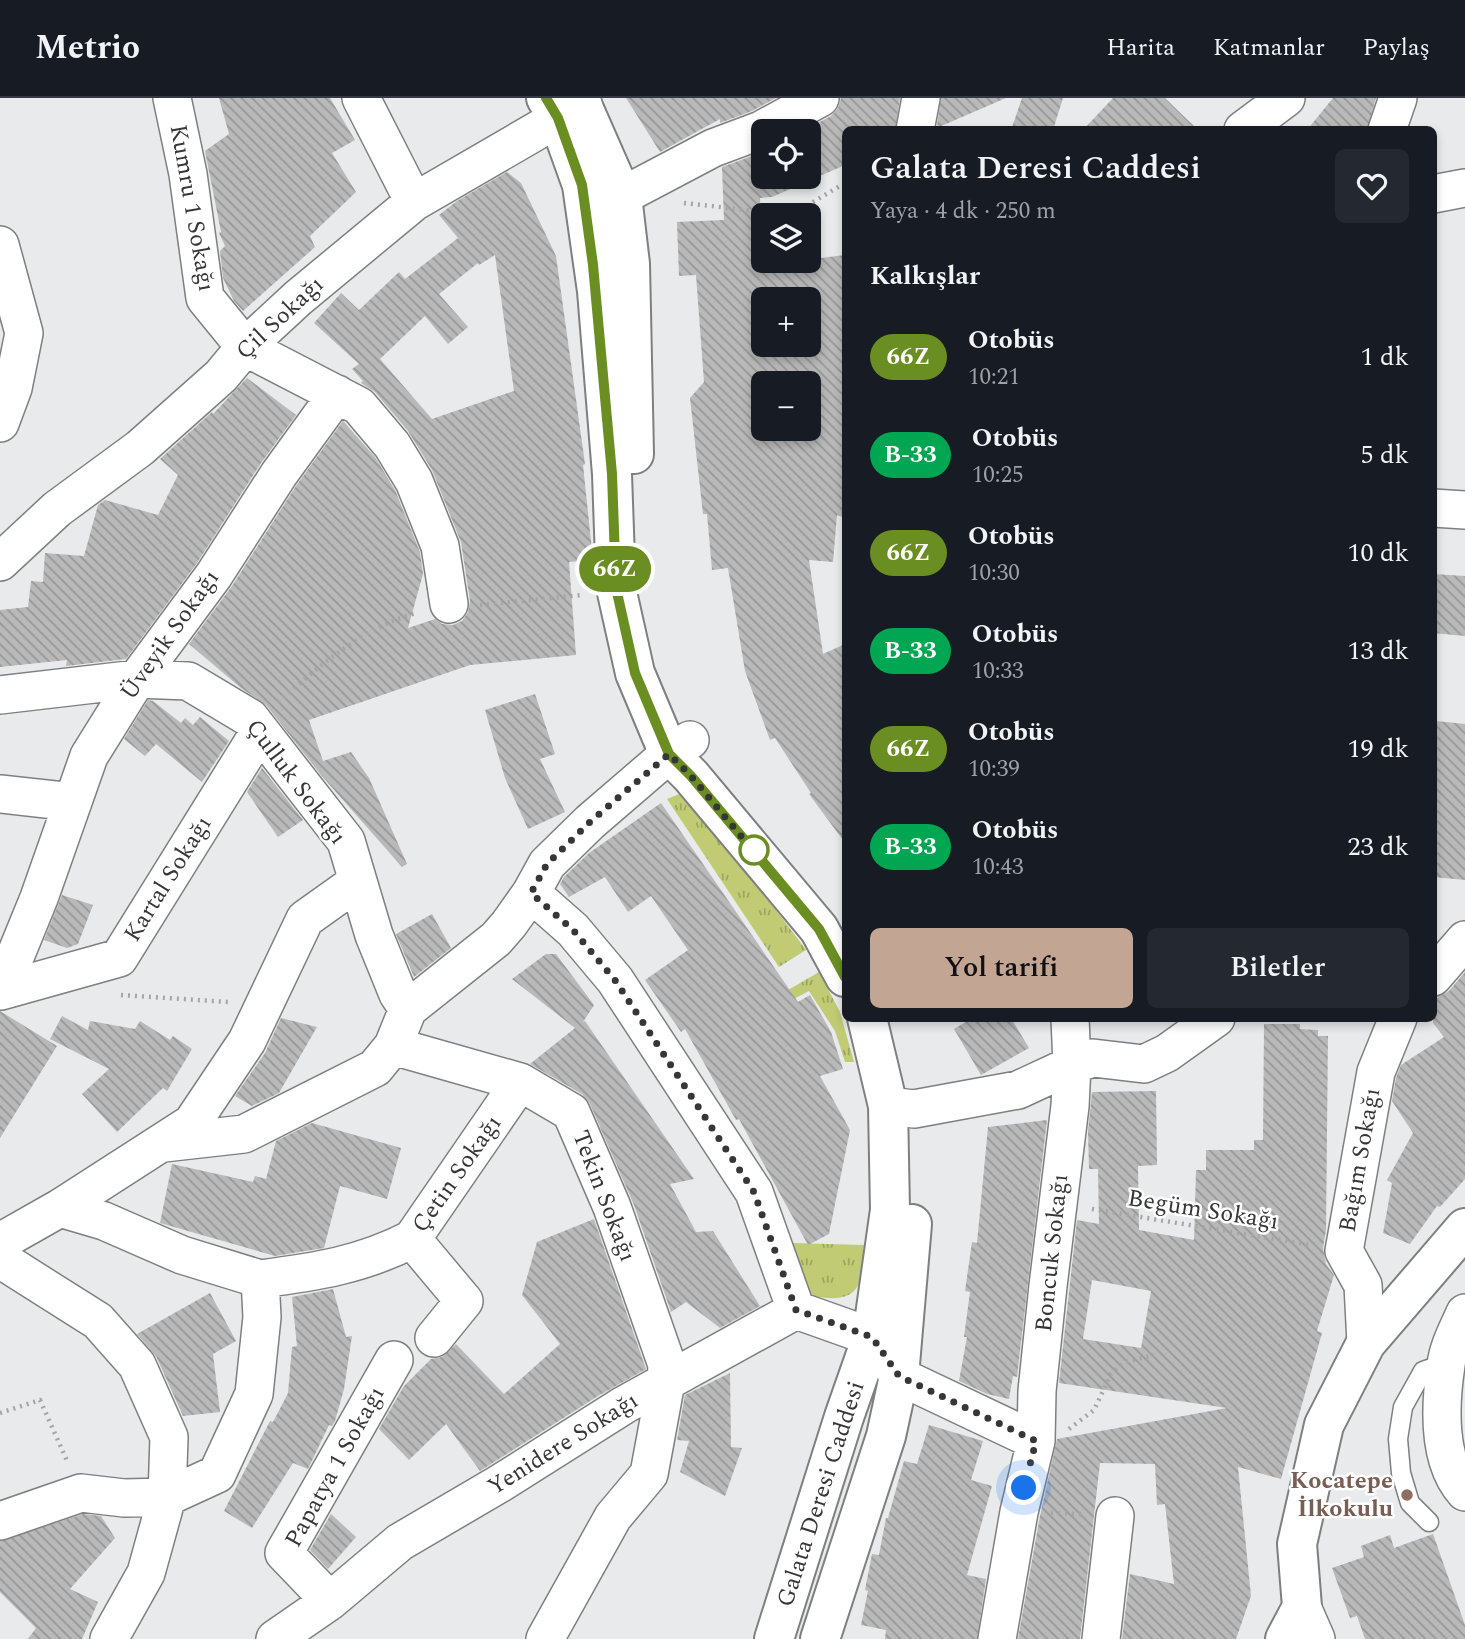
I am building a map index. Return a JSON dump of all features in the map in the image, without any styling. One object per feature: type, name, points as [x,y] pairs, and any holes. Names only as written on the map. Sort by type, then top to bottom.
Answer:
[{"type":"main road","points":[[566,105],[622,197],[630,264],[636,580],[680,747],[691,776],[819,929],[842,971]]},
{"type":"main road","points":[[566,105],[582,185],[597,291],[612,474],[616,588],[635,673],[680,747],[842,927]]},
{"type":"main road","name":"Galata Deresi Caddesi","points":[[774,1639],[839,1430],[872,1337],[901,1107],[869,1022]]},
{"type":"main road","name":"Galata Deresi Caddesi","points":[[820,1639],[886,1436],[899,1376],[912,1215],[890,1022]]},
{"type":"main road","points":[[1301,1628],[1297,1544],[1324,1425],[1366,1343],[1465,1228]]},
{"type":"street","name":"Kumru 1 Sokağı","points":[[172,98],[188,174],[205,298],[245,347]]},
{"type":"street","points":[[361,98],[414,201]]},
{"type":"street","points":[[622,197],[713,148],[761,130],[820,98]]},
{"type":"street","points":[[916,126],[921,98]]},
{"type":"street","points":[[1388,126],[1398,98]]},
{"type":"street","name":"Çil Sokağı","points":[[0,562],[57,509],[140,449],[221,376],[245,347],[298,298],[414,201],[566,105]]},
{"type":"street","points":[[1250,126],[1278,109]]},
{"type":"street","points":[[1437,193],[1465,188]]},
{"type":"street","points":[[0,245],[24,333],[13,388],[0,423]]},
{"type":"street","points":[[245,347],[359,406],[392,445],[414,481],[440,546],[449,604]]},
{"type":"street","name":"Üveyik Sokağı","points":[[2,996],[89,756],[137,679],[214,575],[279,474],[337,394]]},
{"type":"street","points":[[1437,508],[1465,510]]},
{"type":"street","name":"Çulluk Sokağı","points":[[0,695],[137,679],[188,681],[255,724],[346,841],[374,935],[398,994],[408,1009]]},
{"type":"street","name":"Kartal Sokağı","points":[[2,996],[119,958],[255,724]]},
{"type":"street","points":[[157,1144],[244,1135],[375,1068],[393,1046],[408,1009],[496,939],[531,893],[547,864],[590,822],[680,747]]},
{"type":"street","points":[[0,794],[74,802]]},
{"type":"street","points":[[0,1242],[60,1208],[192,1123],[247,1041],[305,919],[357,882]]},
{"type":"street","points":[[531,893],[573,930],[615,980],[754,1192],[796,1310],[872,1337],[899,1376],[1036,1441]]},
{"type":"street","points":[[1437,972],[1465,940]]},
{"type":"street","name":"Boncuk Sokağı","points":[[997,1639],[1019,1512],[1036,1441],[1037,1391],[1056,1203],[1070,1106],[1070,1022]]},
{"type":"street","points":[[901,1107],[1018,1090],[1093,1058],[1144,1064],[1187,1041],[1211,1022]]},
{"type":"street","name":"Bağım Sokağı","points":[[1366,1343],[1363,1285],[1344,1251],[1376,1072],[1396,1022]]},
{"type":"street","name":"Tekin Sokağı","points":[[393,1046],[520,1083],[571,1112],[612,1207],[667,1365],[649,1474],[613,1517],[545,1639]]},
{"type":"street","name":"Çetin Sokağı","points":[[260,1279],[325,1271],[387,1252],[412,1238],[520,1083]]},
{"type":"street","points":[[0,1521],[81,1493],[124,1498],[167,1497],[217,1474],[254,1394],[262,1317],[260,1279],[182,1255],[104,1222],[60,1208]]},
{"type":"street","points":[[412,1238],[464,1301],[434,1338]]},
{"type":"street","points":[[0,1259],[98,1321],[137,1364],[169,1437],[167,1497],[146,1573],[109,1639]]},
{"type":"street","name":"Yenidere Sokağı","points":[[275,1639],[330,1601],[400,1542],[666,1382],[796,1310]]},
{"type":"street","points":[[1465,1313],[1446,1363],[1443,1412],[1446,1450],[1454,1480],[1465,1492]]},
{"type":"street","name":"Papatya 1 Sokağı","points":[[330,1601],[284,1553],[394,1360]]},
{"type":"street","points":[[1101,1639],[1115,1516]]},
{"type":"lane","points":[[1429,1522],[1410,1503],[1401,1472],[1398,1439],[1403,1406],[1423,1371],[1446,1363]]},
{"type":"path","points":[[674,202],[790,215],[842,185]]},
{"type":"path","points":[[255,724],[305,678],[346,648],[396,618],[449,604],[486,606],[567,598],[616,588]]},
{"type":"path","points":[[113,995],[264,1004]]},
{"type":"path","name":"Begüm Sokağı","points":[[1056,1203],[1344,1251]]},
{"type":"path","points":[[1036,1441],[1068,1429],[1094,1410],[1111,1374],[1122,1363],[1154,1355]]},
{"type":"path","points":[[0,1413],[40,1400],[81,1493]]},
{"type":"path","points":[[1019,1512],[1115,1516]]},
{"type":"green space","points":[[687,791],[806,950],[779,967],[667,799]]},
{"type":"green space","points":[[819,972],[840,1012],[854,1062],[845,1062],[835,1031],[809,991],[740,1027],[737,1020]]},
{"type":"green space","points":[[793,1243],[864,1245],[862,1274],[855,1290],[849,1295],[832,1298],[799,1293],[794,1287]]},
{"type":"building","points":[[219,98],[330,98],[355,140],[332,153],[356,192],[310,236],[315,247],[243,311],[234,301],[223,278],[220,251],[225,246],[219,233],[221,232],[205,151],[229,134]]},
{"type":"building","points":[[626,98],[776,98],[720,123],[720,119],[660,152]]},
{"type":"building","points":[[841,98],[900,98],[896,126],[842,126],[842,166],[821,176],[821,121],[838,108]]},
{"type":"building","points":[[941,98],[1006,98],[941,126],[937,125]]},
{"type":"building","points":[[1022,98],[1063,98],[1054,126],[1012,126]]},
{"type":"building","points":[[1113,98],[1165,98],[1194,126],[1087,126]]},
{"type":"building","points":[[1333,98],[1376,98],[1368,126],[1310,126]]},
{"type":"building","points":[[751,156],[751,189],[790,189],[772,197],[760,198],[760,203],[751,203],[751,273],[821,273],[821,258],[842,255],[842,517],[837,515],[833,562],[809,560],[823,654],[842,645],[842,839],[809,794],[811,793],[775,738],[770,740],[745,671],[728,568],[712,570],[707,514],[703,514],[690,398],[704,382],[696,275],[679,276],[677,222],[724,220],[722,167]]},
{"type":"building","points":[[507,172],[521,183],[556,256],[585,464],[593,560],[569,562],[576,655],[470,665],[309,720],[323,761],[351,752],[369,778],[407,864],[402,867],[321,775],[266,705],[241,688],[189,644],[232,586],[296,486],[343,421],[375,457],[395,490],[420,552],[423,574],[408,628],[435,619],[442,624],[453,625],[462,621],[468,612],[470,601],[461,542],[432,470],[408,431],[375,392],[361,383],[363,381],[352,369],[359,364],[314,323],[341,293],[359,310],[399,272],[405,279],[458,238],[439,215],[457,201]],"holes":[[[495,255],[514,391],[432,419],[380,359],[425,316],[448,344],[468,327],[439,294],[478,263],[479,265]]]},
{"type":"building","points":[[247,378],[296,415],[261,463],[197,563],[126,659],[66,666],[67,660],[0,667],[0,610],[28,607],[31,581],[43,582],[45,553],[84,556],[98,505],[105,500],[158,515],[178,475],[160,459],[212,412],[213,414]]},
{"type":"building","points":[[1437,574],[1465,576],[1465,636],[1437,633]]},
{"type":"building","points":[[535,694],[555,754],[540,759],[565,812],[528,829],[505,778],[485,710]]},
{"type":"building","points":[[148,700],[181,723],[185,718],[193,725],[200,717],[229,741],[202,782],[156,744],[145,756],[124,739]]},
{"type":"building","points":[[1437,721],[1465,724],[1465,880],[1437,877]]},
{"type":"building","points":[[262,768],[303,820],[278,837],[247,792]]},
{"type":"building","points":[[661,803],[798,1002],[810,995],[831,1032],[843,1069],[820,1076],[850,1130],[829,1234],[808,1245],[739,1119],[736,1120],[685,1029],[681,1032],[645,980],[688,950],[651,896],[628,912],[605,877],[569,897],[560,884],[589,853]]},
{"type":"building","points":[[62,895],[93,905],[78,944],[67,948],[44,940]]},
{"type":"building","points":[[432,914],[451,948],[414,977],[396,934]]},
{"type":"building","points":[[546,954],[556,954],[594,1005],[583,1022],[585,1021],[694,1179],[670,1184],[696,1232],[713,1231],[760,1306],[720,1328],[686,1302],[671,1312],[634,1205],[590,1104],[582,1094],[530,1064],[575,1028],[512,979]]},
{"type":"building","points":[[1465,972],[1465,1179],[1440,1207],[1437,1206],[1410,1244],[1383,1233],[1392,1183],[1387,1180],[1413,1133],[1392,1101],[1401,1065],[1444,1037],[1433,1022],[1437,1022],[1437,999],[1449,991]]},
{"type":"building","points":[[0,1011],[57,1046],[0,1138]]},
{"type":"building","points":[[62,1016],[88,1030],[90,1021],[135,1029],[140,1021],[170,1040],[173,1036],[192,1049],[167,1091],[163,1088],[117,1132],[82,1094],[109,1069],[50,1039]]},
{"type":"building","points":[[281,1018],[317,1027],[279,1093],[252,1106],[235,1096],[265,1053]]},
{"type":"building","points":[[965,1022],[1013,1022],[1029,1048],[981,1075],[954,1029]]},
{"type":"building","points":[[1264,1024],[1300,1024],[1300,1029],[1318,1030],[1318,1036],[1328,1036],[1326,1230],[1323,1248],[1326,1264],[1334,1275],[1317,1331],[1322,1333],[1281,1479],[1238,1467],[1251,1596],[1236,1639],[1122,1639],[1130,1574],[1174,1584],[1165,1504],[1157,1505],[1155,1464],[1100,1463],[1080,1639],[1018,1639],[1057,1439],[1227,1408],[1059,1383],[1077,1220],[1099,1224],[1098,1169],[1089,1169],[1088,1131],[1092,1092],[1156,1091],[1157,1165],[1138,1166],[1139,1230],[1194,1240],[1196,1170],[1206,1170],[1206,1150],[1254,1150],[1254,1140],[1263,1140]],"holes":[[[1092,1280],[1151,1291],[1141,1348],[1083,1339]]]},
{"type":"building","points":[[1047,1120],[1017,1377],[1013,1376],[1009,1399],[987,1394],[959,1381],[967,1337],[964,1337],[970,1292],[965,1291],[972,1242],[977,1243],[988,1127]]},
{"type":"building","points":[[312,1123],[401,1148],[387,1199],[340,1186],[324,1248],[275,1256],[160,1223],[172,1164],[253,1182],[255,1176],[266,1179],[276,1141]]},
{"type":"building","points":[[594,1219],[646,1369],[598,1396],[480,1471],[446,1424],[409,1460],[379,1429],[404,1386],[431,1359],[442,1357],[456,1344],[504,1394],[560,1344],[522,1295],[537,1242]]},
{"type":"building","points":[[333,1289],[346,1337],[352,1336],[344,1389],[335,1421],[332,1426],[329,1425],[308,1469],[293,1463],[252,1528],[224,1511],[270,1421],[273,1422],[288,1393],[292,1347],[297,1346],[292,1297]]},
{"type":"building","points":[[210,1293],[236,1341],[213,1354],[220,1412],[183,1416],[156,1356],[137,1334]]},
{"type":"building","points":[[730,1373],[731,1447],[742,1448],[725,1496],[680,1472],[689,1441],[677,1440],[685,1395]]},
{"type":"building","points":[[929,1425],[983,1441],[971,1480],[992,1486],[967,1575],[986,1579],[977,1639],[885,1639],[886,1630],[861,1625],[872,1554],[879,1555],[886,1518],[904,1461],[917,1464]]},
{"type":"building","points":[[83,1514],[101,1516],[115,1538],[70,1589],[98,1602],[82,1639],[28,1639],[36,1628],[0,1592],[0,1541]]},
{"type":"building","points":[[331,1514],[356,1537],[328,1569],[310,1550]]},
{"type":"building","name":"Kocatepe İlkokulu","points":[[1433,1534],[1465,1625],[1465,1639],[1365,1639],[1357,1616],[1350,1618],[1332,1568],[1364,1557],[1361,1546],[1390,1535],[1394,1548]]},
{"type":"bus line","name":"66Z","points":[[546,98],[558,118],[582,185],[597,291],[612,474],[616,588],[635,673],[669,754],[691,776],[819,929],[842,971]]},
{"type":"place","name":"Kocatepe İlkokulu","points":[[1407,1495]]},
{"type":"route","points":[[754,850],[755,853],[691,776],[669,754],[590,822],[547,864],[531,893],[573,930],[615,980],[754,1192],[796,1310],[872,1337],[899,1376],[1036,1441],[1024,1488]]}]
